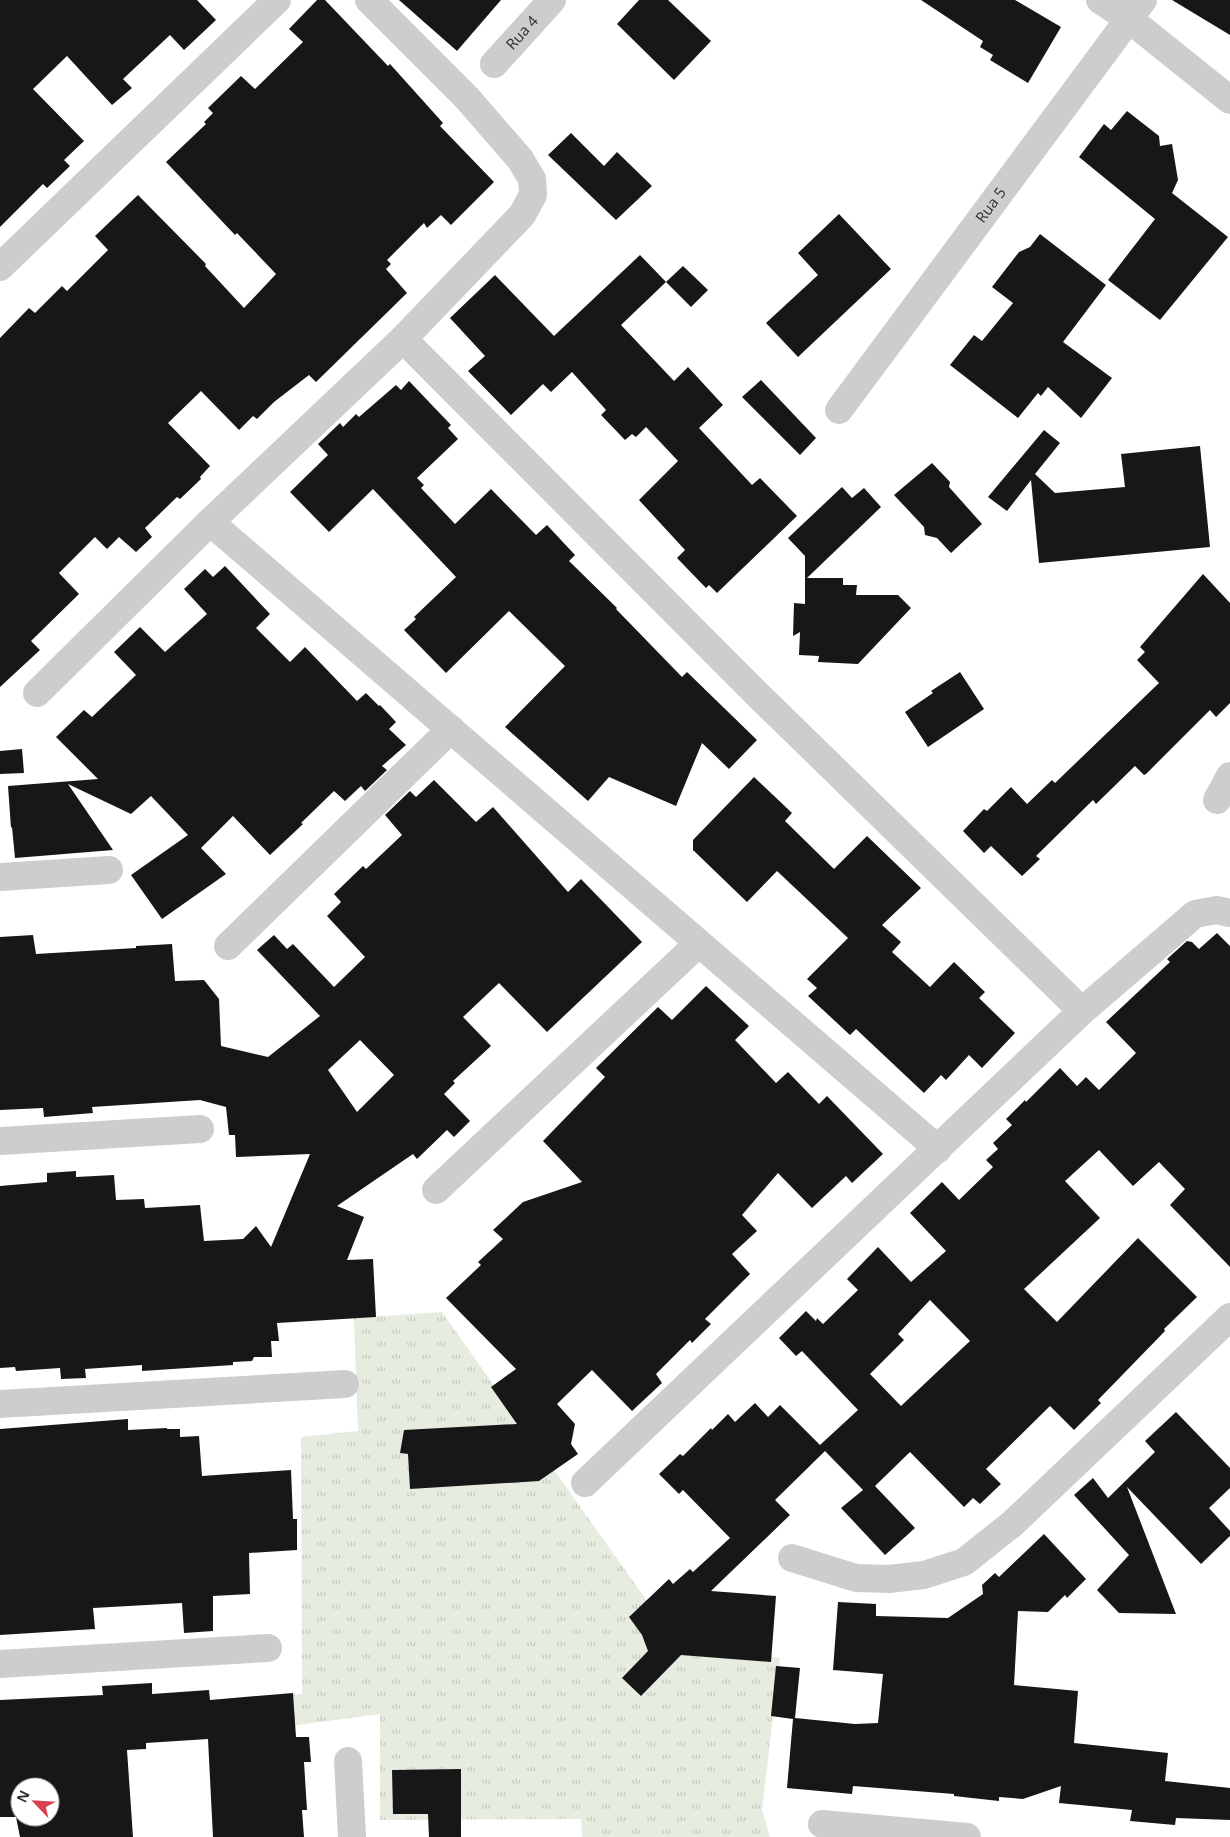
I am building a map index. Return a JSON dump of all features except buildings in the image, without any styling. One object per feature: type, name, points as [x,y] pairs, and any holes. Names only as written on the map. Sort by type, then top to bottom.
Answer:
[{"type":"street","points":[[0,267],[276,0]]},
{"type":"street","points":[[37,693],[210,522],[403,339],[522,215],[534,196],[532,179],[520,159],[467,98],[369,0]]},
{"type":"street","name":"Rua 4","points":[[494,64],[552,0]]},
{"type":"street","points":[[1100,0],[1136,10],[1230,100]]},
{"type":"street","name":"Rua 5","points":[[839,410],[1136,10]]},
{"type":"street","points":[[403,339],[760,697],[1082,1011]]},
{"type":"street","points":[[210,522],[938,1149]]},
{"type":"street","points":[[228,946],[451,729]]},
{"type":"street","points":[[1217,800],[1230,776]]},
{"type":"street","points":[[0,877],[109,870]]},
{"type":"street","points":[[585,1483],[1082,1011],[1194,914],[1217,910],[1230,913]]},
{"type":"street","points":[[436,1190],[698,944]]},
{"type":"street","points":[[0,1141],[200,1129]]},
{"type":"street","points":[[792,1558],[856,1578],[889,1579],[924,1576],[964,1562],[1012,1524],[1230,1317]]},
{"type":"street","points":[[0,1404],[345,1384]]},
{"type":"street","points":[[0,1664],[268,1648]]},
{"type":"street","points":[[348,1761],[352,1837]]},
{"type":"street","points":[[822,1824],[967,1837]]},
{"type":"green space","points":[[442,1312],[681,1649],[780,1658],[762,1810],[770,1837],[582,1837],[581,1819],[380,1820],[380,1714],[222,1735],[221,1701],[302,1694],[301,1437],[358,1431],[354,1318]]}]
